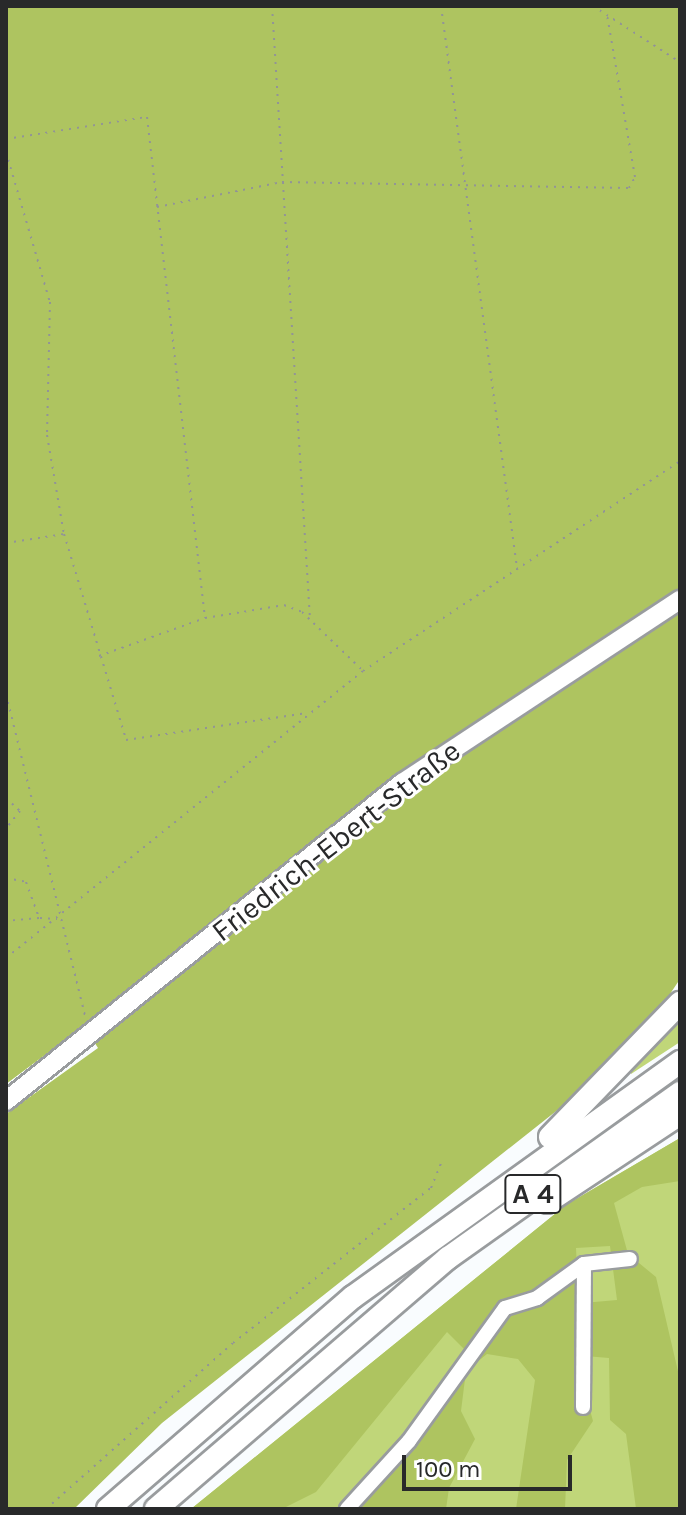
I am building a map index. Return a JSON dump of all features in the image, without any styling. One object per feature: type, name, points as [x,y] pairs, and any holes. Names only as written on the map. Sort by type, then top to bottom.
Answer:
[{"type":"highway","points":[[507,1181],[680,1003]]},
{"type":"highway","name":"A 4","points":[[108,1509],[318,1325],[507,1181],[680,1062]]},
{"type":"highway","name":"A 4","points":[[156,1509],[393,1304],[507,1213],[680,1093]]},
{"type":"highway","points":[[393,1304],[464,1264],[580,1180],[680,1114]]},
{"type":"highway","points":[[580,1180],[680,1125]]},
{"type":"main road","name":"Friedrich-Ebert-Straße","points":[[6,1101],[93,1036],[402,783],[680,600]]},
{"type":"lane","points":[[347,1509],[409,1441],[492,1322],[584,1264],[630,1259]]},
{"type":"lane","points":[[583,1407],[584,1264]]},
{"type":"path","points":[[272,6],[310,619]]},
{"type":"path","points":[[441,6],[517,570]]},
{"type":"path","points":[[593,6],[680,62]]},
{"type":"path","points":[[157,207],[282,182],[635,185],[607,15]]},
{"type":"path","points":[[6,139],[147,117],[205,618]]},
{"type":"path","points":[[6,152],[50,302],[47,435],[64,534],[98,657],[126,740],[308,713]]},
{"type":"path","points":[[6,958],[363,671],[680,461]]},
{"type":"path","points":[[6,543],[64,534]]},
{"type":"path","points":[[98,657],[205,618],[284,605],[310,619],[363,671]]},
{"type":"path","points":[[6,694],[57,919],[93,1036]]},
{"type":"path","points":[[6,798],[20,811],[6,828]]},
{"type":"path","points":[[6,878],[26,882],[39,918]]},
{"type":"path","points":[[6,921],[57,919]]},
{"type":"path","points":[[46,1509],[233,1343],[431,1188],[443,1159]]},
{"type":"green space","points":[[6,6],[680,6],[680,979],[652,1021],[579,1093],[162,1423],[74,1509],[6,1509],[6,1114],[98,1048],[84,1026],[6,1084]]},
{"type":"green space","points":[[680,1013],[680,1042],[631,1074],[631,1070]]},
{"type":"green space","points":[[680,1138],[680,1509],[191,1509],[566,1205]]},
{"type":"green space","points":[[680,1138],[680,1181],[642,1187],[614,1203],[628,1254],[656,1277],[680,1380],[680,1509],[636,1509],[626,1434],[610,1420],[609,1358],[585,1356],[583,1303],[617,1300],[610,1246],[576,1248],[583,1384],[593,1421],[567,1460],[565,1509],[516,1509],[535,1380],[518,1359],[487,1354],[466,1371],[461,1411],[475,1439],[449,1488],[446,1509],[357,1509],[465,1350],[447,1332],[316,1492],[282,1509],[191,1509],[566,1205]]}]
